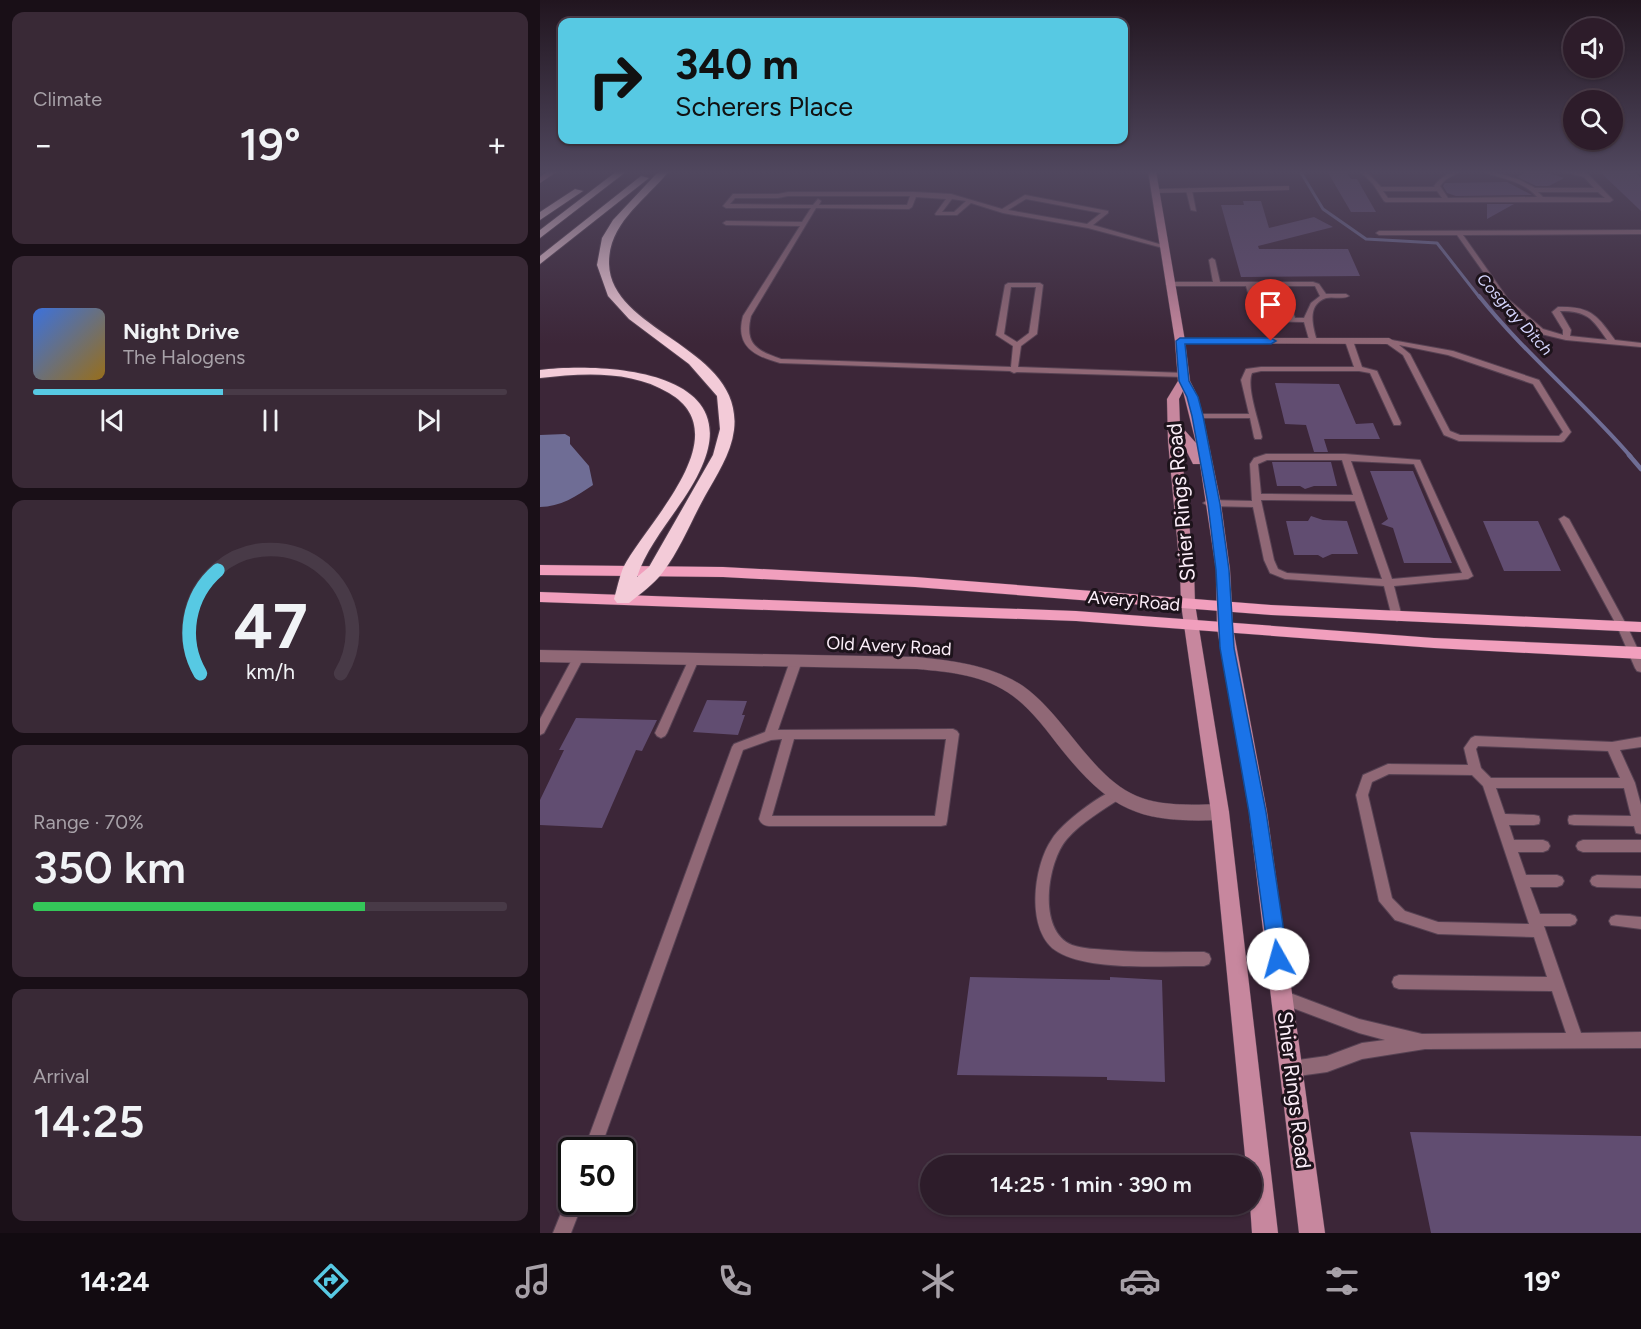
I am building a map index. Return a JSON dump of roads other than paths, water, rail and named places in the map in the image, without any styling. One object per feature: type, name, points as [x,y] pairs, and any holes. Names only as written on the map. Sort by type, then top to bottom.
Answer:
[{"type":"highway","points":[[540,261],[580,229]]},
{"type":"highway","points":[[613,229],[607,238],[603,265],[612,294],[633,316],[694,361],[724,395],[727,429],[720,455],[656,570],[623,599]]},
{"type":"highway","points":[[540,374],[595,371],[645,378],[680,393],[692,403],[701,417],[704,432],[698,456],[684,485],[631,570],[623,599]]},
{"type":"main road","name":"Shier Rings Road","points":[[1161,229],[1184,378],[1197,416],[1223,570],[1220,607],[1258,812],[1312,1233]]},
{"type":"main road","name":"Shier Rings Road","points":[[1184,378],[1173,399],[1173,427],[1187,570],[1188,604],[1200,669],[1220,812],[1265,1233]]},
{"type":"main road","points":[[1173,427],[1185,435],[1192,444],[1210,503]]},
{"type":"main road","name":"Avery Road","points":[[540,570],[656,570],[915,582],[1220,607],[1641,627]]},
{"type":"main road","name":"Avery Road","points":[[540,597],[1076,616],[1434,643],[1638,652]]},
{"type":"street","points":[[1180,341],[1389,341]]},
{"type":"street","name":"Old Avery Road","points":[[540,656],[916,663],[974,671],[998,679],[1034,705],[1101,782],[1117,795],[1138,807],[1158,811],[1220,812]]},
{"type":"lane","points":[[801,229],[747,316],[742,330],[745,341],[765,356],[780,361],[1184,378]]},
{"type":"lane","points":[[1098,229],[1163,246]]},
{"type":"lane","points":[[1379,233],[1641,232]]},
{"type":"lane","points":[[1458,233],[1506,300],[1540,331],[1566,338],[1641,345]]},
{"type":"lane","points":[[1212,260],[1217,284]]},
{"type":"lane","points":[[1169,284],[1313,284],[1317,285],[1324,296]]},
{"type":"lane","points":[[1249,284],[1259,319],[1307,320]]},
{"type":"lane","points":[[1280,284],[1292,320]]},
{"type":"lane","points":[[1014,371],[1017,345],[1033,334],[1040,285],[1008,285],[1000,335],[1017,345]]},
{"type":"lane","points":[[1313,341],[1307,320],[1313,304],[1324,296],[1346,296]]},
{"type":"lane","points":[[1566,338],[1567,330],[1556,312],[1558,309],[1583,310],[1592,314],[1612,342]]},
{"type":"lane","points":[[1349,341],[1359,369]]},
{"type":"lane","points":[[1389,341],[1450,353],[1536,382],[1567,432],[1561,439],[1459,438],[1447,433],[1406,354],[1389,341]]},
{"type":"lane","points":[[1258,437],[1245,380],[1249,371],[1261,369],[1372,371],[1397,423]]},
{"type":"lane","points":[[1197,416],[1254,416]]},
{"type":"lane","points":[[1266,457],[1345,458],[1417,462],[1468,576],[1388,583],[1299,578],[1285,576],[1274,571],[1269,561],[1257,501],[1254,464],[1257,460],[1266,457]]},
{"type":"lane","points":[[1345,458],[1388,583],[1397,617]]},
{"type":"lane","points":[[1210,503],[1358,498]]},
{"type":"lane","points":[[1564,519],[1638,652],[1641,668]]},
{"type":"lane","points":[[540,730],[579,657]]},
{"type":"lane","points":[[661,733],[694,659]]},
{"type":"lane","points":[[770,735],[796,661]]},
{"type":"lane","points":[[597,1137],[738,747],[770,735],[953,734],[941,821],[769,821],[765,819],[789,735]]},
{"type":"lane","points":[[1576,1040],[1488,783],[1475,770],[1470,748],[1475,741],[1612,747],[1641,742]]},
{"type":"lane","points":[[1574,820],[1640,825],[1629,783],[1612,747]]},
{"type":"lane","points":[[1475,770],[1388,769],[1367,779],[1362,795],[1386,901],[1400,916],[1438,928],[1537,926],[1570,920]]},
{"type":"lane","points":[[1488,783],[1629,783]]},
{"type":"lane","points":[[1117,795],[1081,820],[1054,844],[1044,883],[1042,903],[1047,931],[1056,943],[1069,951],[1089,955],[1204,959]]},
{"type":"lane","points":[[1500,819],[1534,820]]},
{"type":"lane","points":[[1510,846],[1543,846]]},
{"type":"lane","points":[[1583,846],[1641,846]]},
{"type":"lane","points":[[1522,881],[1557,881]]},
{"type":"lane","points":[[1597,881],[1641,882]]},
{"type":"lane","points":[[1616,921],[1641,923]]},
{"type":"lane","points":[[1399,982],[1557,984]]},
{"type":"lane","points":[[1282,997],[1359,1026],[1425,1041]]},
{"type":"lane","points":[[1291,1069],[1327,1064],[1362,1052],[1425,1041],[1641,1040]]},
{"type":"lane","points":[[562,1233],[569,1215]]},
{"type":"water","points":[[565,434],[570,437],[570,444],[589,466],[593,485],[561,503],[540,507],[540,435]]},
{"type":"waterway","name":"Cosgray Ditch","points":[[1351,229],[1366,239],[1437,243],[1480,298]]},
{"type":"waterway","name":"Cosgray Ditch","points":[[1479,296],[1515,338],[1631,457]]},
{"type":"waterway","name":"Cosgray Ditch","points":[[1629,455],[1641,469]]}]
